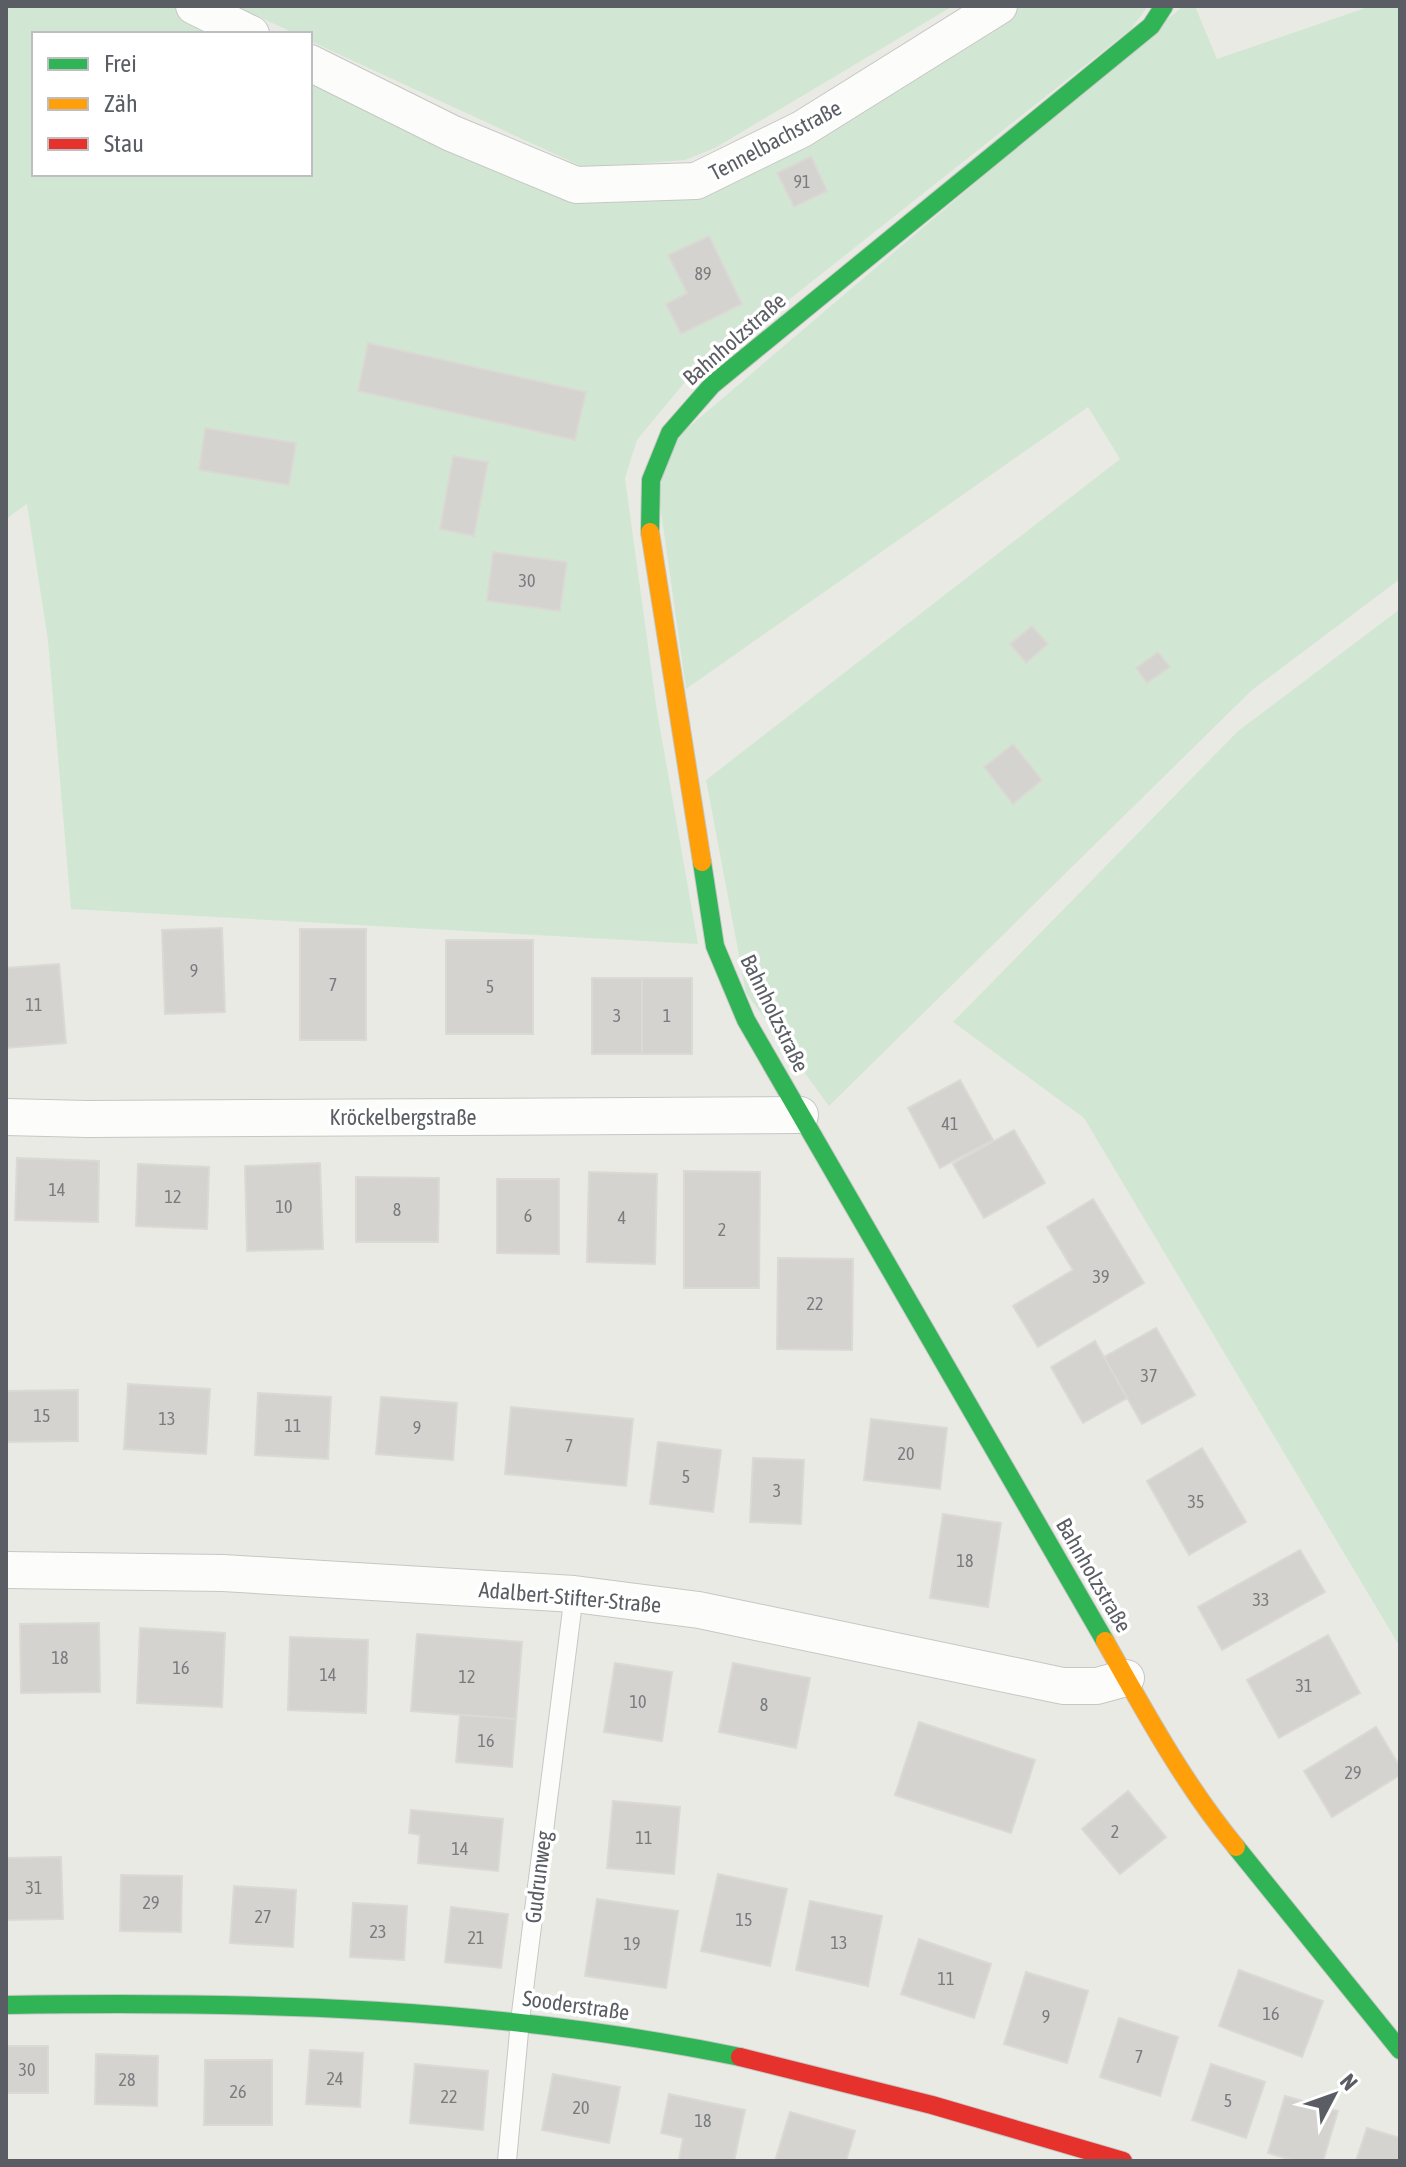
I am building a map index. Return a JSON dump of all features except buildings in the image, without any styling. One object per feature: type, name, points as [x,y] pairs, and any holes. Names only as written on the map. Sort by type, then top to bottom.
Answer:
[{"type":"street","points":[[194,6],[247,32]]},
{"type":"street","name":"Tennelbachstraße","points":[[312,64],[451,133],[576,185],[696,181],[802,129],[999,6]]},
{"type":"street","name":"Bahnholzstraße","points":[[1164,6],[1151,26],[712,385],[670,433],[651,480],[649,534],[715,946],[746,1020],[1167,1749],[1209,1814],[1400,2050]]},
{"type":"street","name":"Kröckelbergstraße","points":[[6,1117],[800,1115]]},
{"type":"street","name":"Adalbert-Stifter-Straße","points":[[6,1570],[223,1573],[574,1594],[699,1610],[1063,1686],[1097,1686],[1126,1678]]},
{"type":"street","name":"Sooderstraße","points":[[6,2005],[320,2005],[520,2021],[656,2041],[790,2068],[1123,2161]]},
{"type":"lane","name":"Gudrunweg","points":[[507,2161],[520,2021],[574,1594]]},
{"type":"green space","points":[[6,6],[172,6],[228,32],[32,32],[32,176],[312,176],[312,71],[580,195],[698,192],[1008,6],[1148,6],[1131,29],[685,382],[637,440],[625,478],[657,711],[698,944],[71,909],[48,641],[27,504],[6,519]]},
{"type":"green space","points":[[235,6],[953,6],[715,148],[685,160],[585,168],[312,42],[312,32],[292,32]]},
{"type":"green space","points":[[1183,6],[1195,6],[1217,59],[1371,6],[1400,6],[1400,579],[1251,691],[829,1106],[746,993],[706,780],[1120,459],[1088,407],[686,689],[657,483],[677,437]]},
{"type":"green space","points":[[1400,609],[1400,1647],[1084,1118],[953,1022],[1238,731]]},
{"type":"traffic: fast","points":[[650,532],[651,480],[670,433],[712,385],[1151,26],[1164,6]]},
{"type":"traffic: fast","points":[[702,862],[715,946],[746,1020],[1105,1641]]},
{"type":"traffic: fast","points":[[1236,1847],[1400,2050]]},
{"type":"traffic: fast","points":[[6,2005],[191,2004],[375,2011],[558,2027],[740,2057]]},
{"type":"traffic: slow","points":[[650,532],[702,862]]},
{"type":"traffic: slow","points":[[1105,1641],[1182,1773],[1236,1847]]},
{"type":"traffic: jam","points":[[740,2057],[932,2105],[1123,2161]]}]
